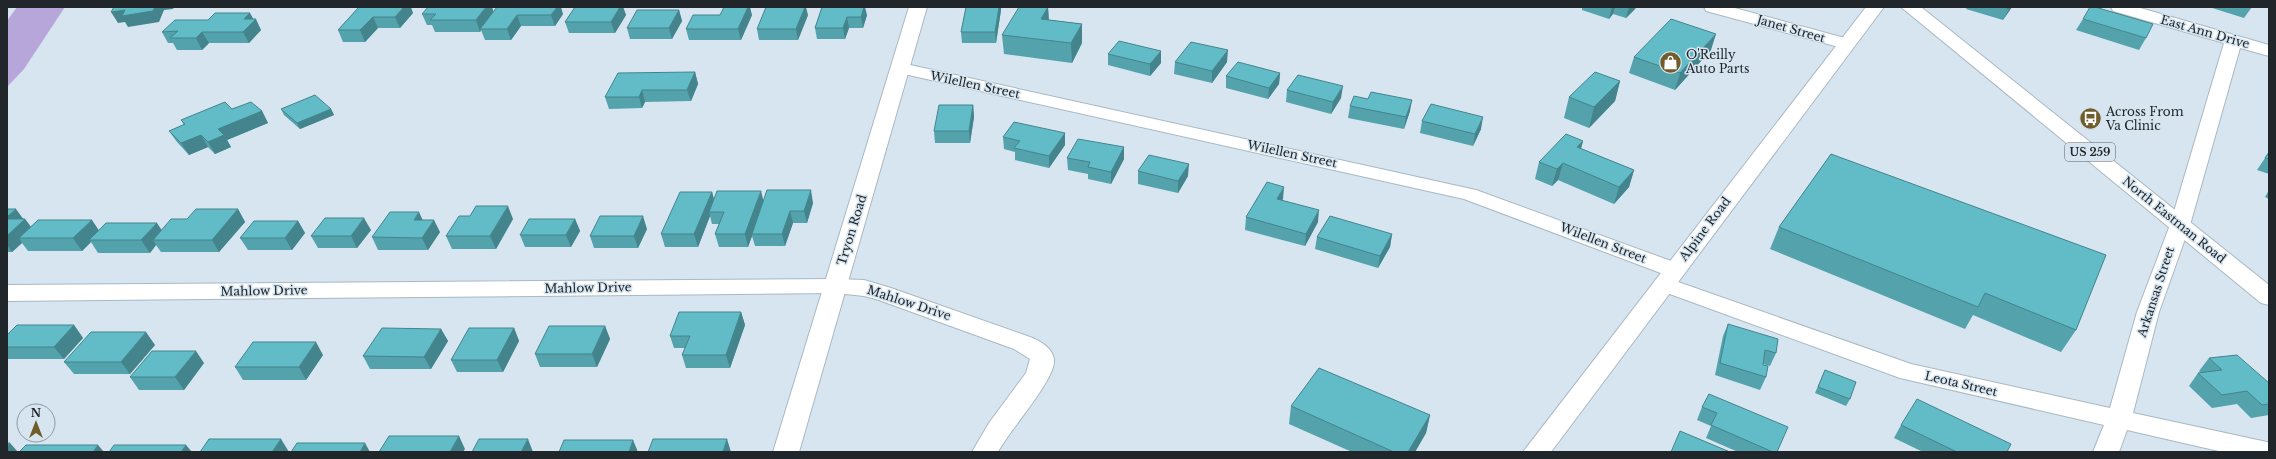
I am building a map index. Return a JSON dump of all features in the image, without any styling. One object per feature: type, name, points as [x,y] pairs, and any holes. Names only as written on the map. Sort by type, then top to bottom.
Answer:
[{"type":"main road","name":"Tryon Road","points":[[786,452],[918,7]]},
{"type":"main road","name":"Alpine Road","points":[[1536,452],[1875,7]]},
{"type":"main road","name":"North Eastman Road","points":[[1910,7],[2269,297]]},
{"type":"street","name":"Janet Street","points":[[1712,7],[1846,44]]},
{"type":"street","name":"East Ann Drive","points":[[2119,7],[2269,51]]},
{"type":"street","name":"Arkansas Street","points":[[2106,452],[2119,418],[2148,312],[2180,224],[2234,41]]},
{"type":"street","name":"Wilellen Street","points":[[901,68],[1455,191],[1519,211],[1669,277]]},
{"type":"street","name":"Leota Street","points":[[1669,277],[1908,372],[2267,452]]},
{"type":"street","name":"Mahlow Drive","points":[[7,293],[836,286],[864,288],[883,293],[1022,343],[1031,347],[1039,354],[1042,360],[1042,368],[1037,377],[1000,424],[985,452]]},
{"type":"shaded area","points":[[17,7],[65,7],[24,69],[7,87],[7,21]]},
{"type":"building","points":[[114,7],[155,7],[153,11],[122,16],[125,10],[111,12]]},
{"type":"building","points":[[359,7],[404,7],[395,17],[373,17],[360,30],[338,30]]},
{"type":"building","points":[[428,7],[486,7],[476,20],[430,20],[436,14],[422,14]]},
{"type":"building","points":[[497,7],[557,7],[551,15],[517,15],[507,29],[480,29]]},
{"type":"building","points":[[575,7],[620,7],[611,22],[565,22]]},
{"type":"building","points":[[724,7],[748,7],[738,29],[686,29],[693,15],[720,15]]},
{"type":"building","points":[[766,7],[805,7],[796,29],[757,29]]},
{"type":"building","points":[[822,7],[864,7],[861,17],[847,17],[843,28],[815,28]]},
{"type":"building","points":[[966,7],[999,7],[995,32],[961,32]]},
{"type":"building","points":[[1019,7],[1048,7],[1041,19],[1082,24],[1071,43],[1002,35]]},
{"type":"building","points":[[2090,7],[2095,7],[2153,24],[2146,38],[2083,19]]},
{"type":"building","points":[[637,10],[679,10],[669,28],[627,28]]},
{"type":"building","points":[[215,13],[250,13],[244,19],[256,19],[243,32],[202,32],[196,38],[170,38],[178,31],[162,32],[175,20],[208,20]]},
{"type":"building","points":[[1671,19],[1716,34],[1680,73],[1634,57]]},
{"type":"building","points":[[1119,41],[1161,51],[1150,64],[1108,54]]},
{"type":"building","points":[[1191,42],[1228,50],[1212,71],[1175,62]]},
{"type":"building","points":[[1238,62],[1280,73],[1269,88],[1226,76]]},
{"type":"building","points":[[695,72],[687,90],[642,90],[639,97],[605,97],[618,73]]},
{"type":"building","points":[[1595,72],[1620,81],[1594,107],[1569,97]]},
{"type":"building","points":[[1298,75],[1343,86],[1333,102],[1287,90]]},
{"type":"building","points":[[1371,92],[1412,100],[1406,117],[1350,106],[1354,96],[1368,99]]},
{"type":"building","points":[[315,95],[331,109],[297,123],[281,109]]},
{"type":"building","points":[[225,102],[232,109],[251,102],[262,111],[218,129],[224,135],[208,142],[201,135],[181,143],[169,131],[185,124],[181,120]]},
{"type":"building","points":[[1431,104],[1483,117],[1475,134],[1422,121]]},
{"type":"building","points":[[939,105],[973,105],[969,131],[934,131]]},
{"type":"building","points":[[1014,122],[1065,133],[1049,156],[1014,148],[1020,141],[1003,137]]},
{"type":"building","points":[[1566,134],[1583,141],[1577,147],[1634,170],[1619,187],[1563,163],[1557,169],[1539,162]]},
{"type":"building","points":[[1078,139],[1124,147],[1111,172],[1088,167],[1090,162],[1067,158]]},
{"type":"building","points":[[2269,152],[2269,159],[2265,158]]},
{"type":"building","points":[[1831,154],[2106,255],[2076,330],[1985,293],[1978,307],[1779,227]]},
{"type":"building","points":[[1149,155],[1189,164],[1178,181],[1138,171]]},
{"type":"building","points":[[1267,182],[1284,187],[1277,199],[1319,210],[1306,234],[1246,217]]},
{"type":"building","points":[[767,190],[811,190],[804,211],[790,211],[782,234],[752,234]]},
{"type":"building","points":[[717,191],[761,191],[745,234],[715,234],[724,212],[709,212]]},
{"type":"building","points":[[680,192],[712,192],[694,234],[661,234]]},
{"type":"building","points":[[476,206],[508,206],[490,236],[446,236],[459,216],[470,216]]},
{"type":"building","points":[[7,209],[16,209],[7,217]]},
{"type":"building","points":[[196,209],[238,209],[212,240],[153,240],[171,219],[187,219]]},
{"type":"building","points":[[390,212],[419,212],[414,220],[434,220],[422,238],[372,237]]},
{"type":"building","points":[[600,216],[643,216],[634,236],[590,236]]},
{"type":"building","points":[[1330,216],[1392,234],[1380,256],[1317,237]]},
{"type":"building","points":[[325,218],[364,218],[351,236],[311,236]]},
{"type":"building","points":[[7,219],[25,219],[7,236]]},
{"type":"building","points":[[529,219],[575,219],[566,235],[520,235]]},
{"type":"building","points":[[38,220],[92,220],[73,238],[19,238]]},
{"type":"building","points":[[254,221],[298,221],[285,238],[240,238]]},
{"type":"building","points":[[106,223],[157,223],[141,240],[89,240]]},
{"type":"building","points":[[679,312],[741,312],[726,355],[682,355],[690,336],[670,336]]},
{"type":"building","points":[[1728,324],[1778,339],[1776,353],[1765,350],[1763,365],[1768,366],[1766,377],[1720,363]]},
{"type":"building","points":[[17,325],[74,325],[54,347],[7,347],[7,335]]},
{"type":"building","points":[[549,326],[605,326],[592,354],[535,354]]},
{"type":"building","points":[[382,328],[441,329],[424,357],[363,356]]},
{"type":"building","points":[[469,328],[514,328],[497,360],[451,360]]},
{"type":"building","points":[[91,332],[146,332],[121,362],[64,362]]},
{"type":"building","points":[[253,342],[316,342],[299,367],[235,367]]},
{"type":"building","points":[[152,351],[196,351],[175,377],[130,377]]},
{"type":"building","points":[[2237,355],[2269,383],[2269,404],[2262,405],[2247,391],[2222,395],[2198,373],[2222,370],[2209,358]]},
{"type":"building","points":[[1319,368],[1430,415],[1408,452],[1394,452],[1291,406]]},
{"type":"building","points":[[1825,370],[1856,382],[1850,399],[1818,387]]},
{"type":"building","points":[[1709,394],[1788,427],[1777,452],[1773,452],[1711,425],[1717,413],[1702,407]]},
{"type":"building","points":[[1917,399],[2011,444],[2007,452],[1957,452],[1901,425]]},
{"type":"building","points":[[1680,431],[1730,452],[1671,452]]},
{"type":"building","points":[[389,436],[459,436],[450,452],[379,452]]},
{"type":"building","points":[[209,439],[281,439],[272,452],[200,452]]},
{"type":"building","points":[[479,439],[528,439],[521,452],[472,452]]},
{"type":"building","points":[[653,439],[727,439],[723,452],[648,452]]},
{"type":"building","points":[[564,440],[633,440],[629,452],[559,452]]},
{"type":"building","points":[[297,443],[365,443],[360,452],[291,452]]},
{"type":"building","points":[[26,445],[98,445],[93,452],[19,452]]},
{"type":"building","points":[[114,445],[186,445],[181,452],[109,452]]},
{"type":"place","name":"O'Reilly Auto Parts","points":[[1670,62]]},
{"type":"place","name":"Across From Va Clinic","points":[[2090,119]]}]
